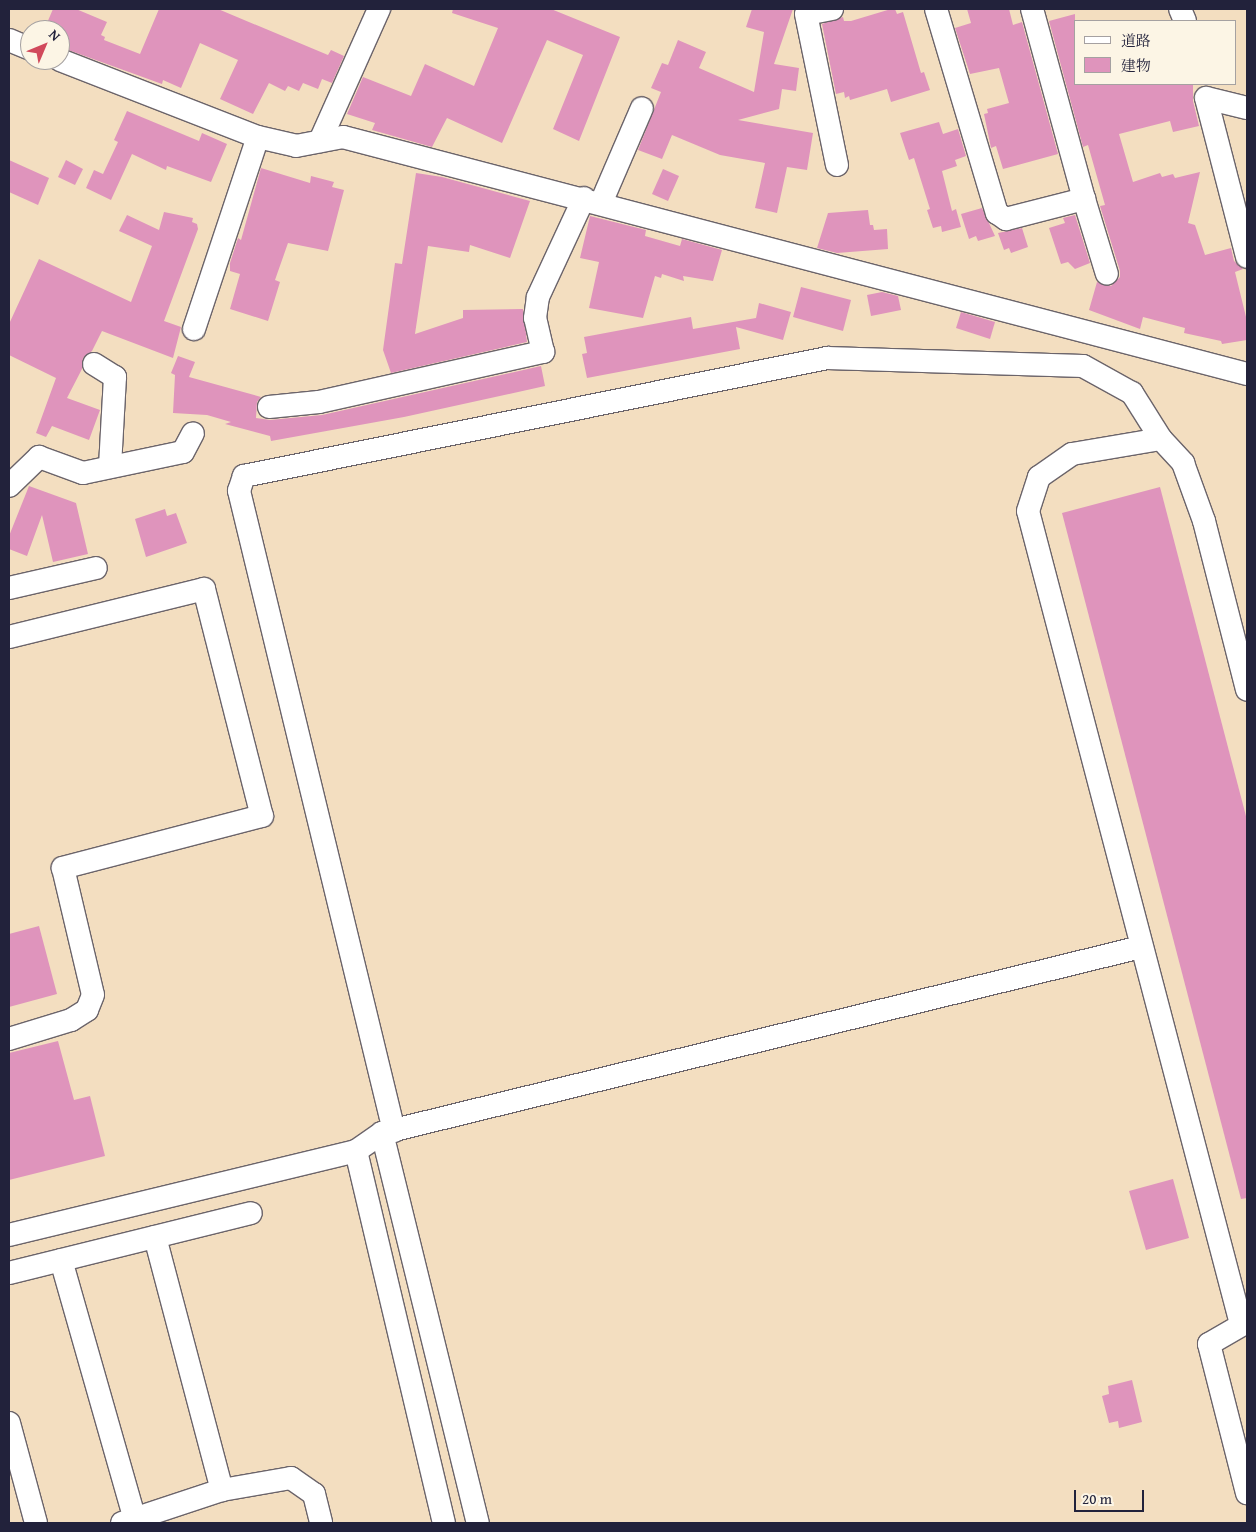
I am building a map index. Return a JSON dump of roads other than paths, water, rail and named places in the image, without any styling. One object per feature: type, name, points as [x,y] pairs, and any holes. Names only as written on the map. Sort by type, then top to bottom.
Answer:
[{"type":"street","points":[[320,141],[379,9]]},
{"type":"street","points":[[832,9],[806,14],[837,165]]},
{"type":"street","points":[[936,9],[998,213],[1006,219],[1084,199]]},
{"type":"street","points":[[1032,9],[1084,199],[1107,274]]},
{"type":"street","points":[[70,64],[258,137],[296,146],[343,137],[1247,374]]},
{"type":"street","points":[[1204,91],[1247,108]]},
{"type":"street","points":[[1204,91],[1247,257]]},
{"type":"street","points":[[269,407],[319,402],[543,352],[535,318],[538,297],[593,201],[642,108]]},
{"type":"street","points":[[194,329],[258,137]]},
{"type":"street","points":[[478,1523],[239,491],[244,476],[827,358],[1083,366],[1132,393],[1160,439],[1183,463],[1204,521],[1247,690]]},
{"type":"street","points":[[94,364],[115,377],[110,467]]},
{"type":"street","points":[[9,486],[39,457],[83,473],[183,452],[193,433]]},
{"type":"street","points":[[1160,439],[1072,454],[1040,477],[1028,510],[1141,947],[1244,1323],[1209,1344],[1247,1493]]},
{"type":"street","points":[[9,588],[96,568]]},
{"type":"street","points":[[9,637],[204,589],[262,816],[63,868],[93,995],[88,1010],[72,1020],[9,1039]]},
{"type":"street","points":[[9,1235],[356,1151],[388,1132],[1141,947]]},
{"type":"street","points":[[356,1151],[444,1523]]},
{"type":"street","points":[[9,1273],[252,1213]]},
{"type":"street","points":[[154,1237],[222,1490]]},
{"type":"street","points":[[61,1260],[129,1521],[222,1490],[291,1478],[314,1494],[321,1523]]},
{"type":"street","points":[[9,1422],[36,1523]]}]
